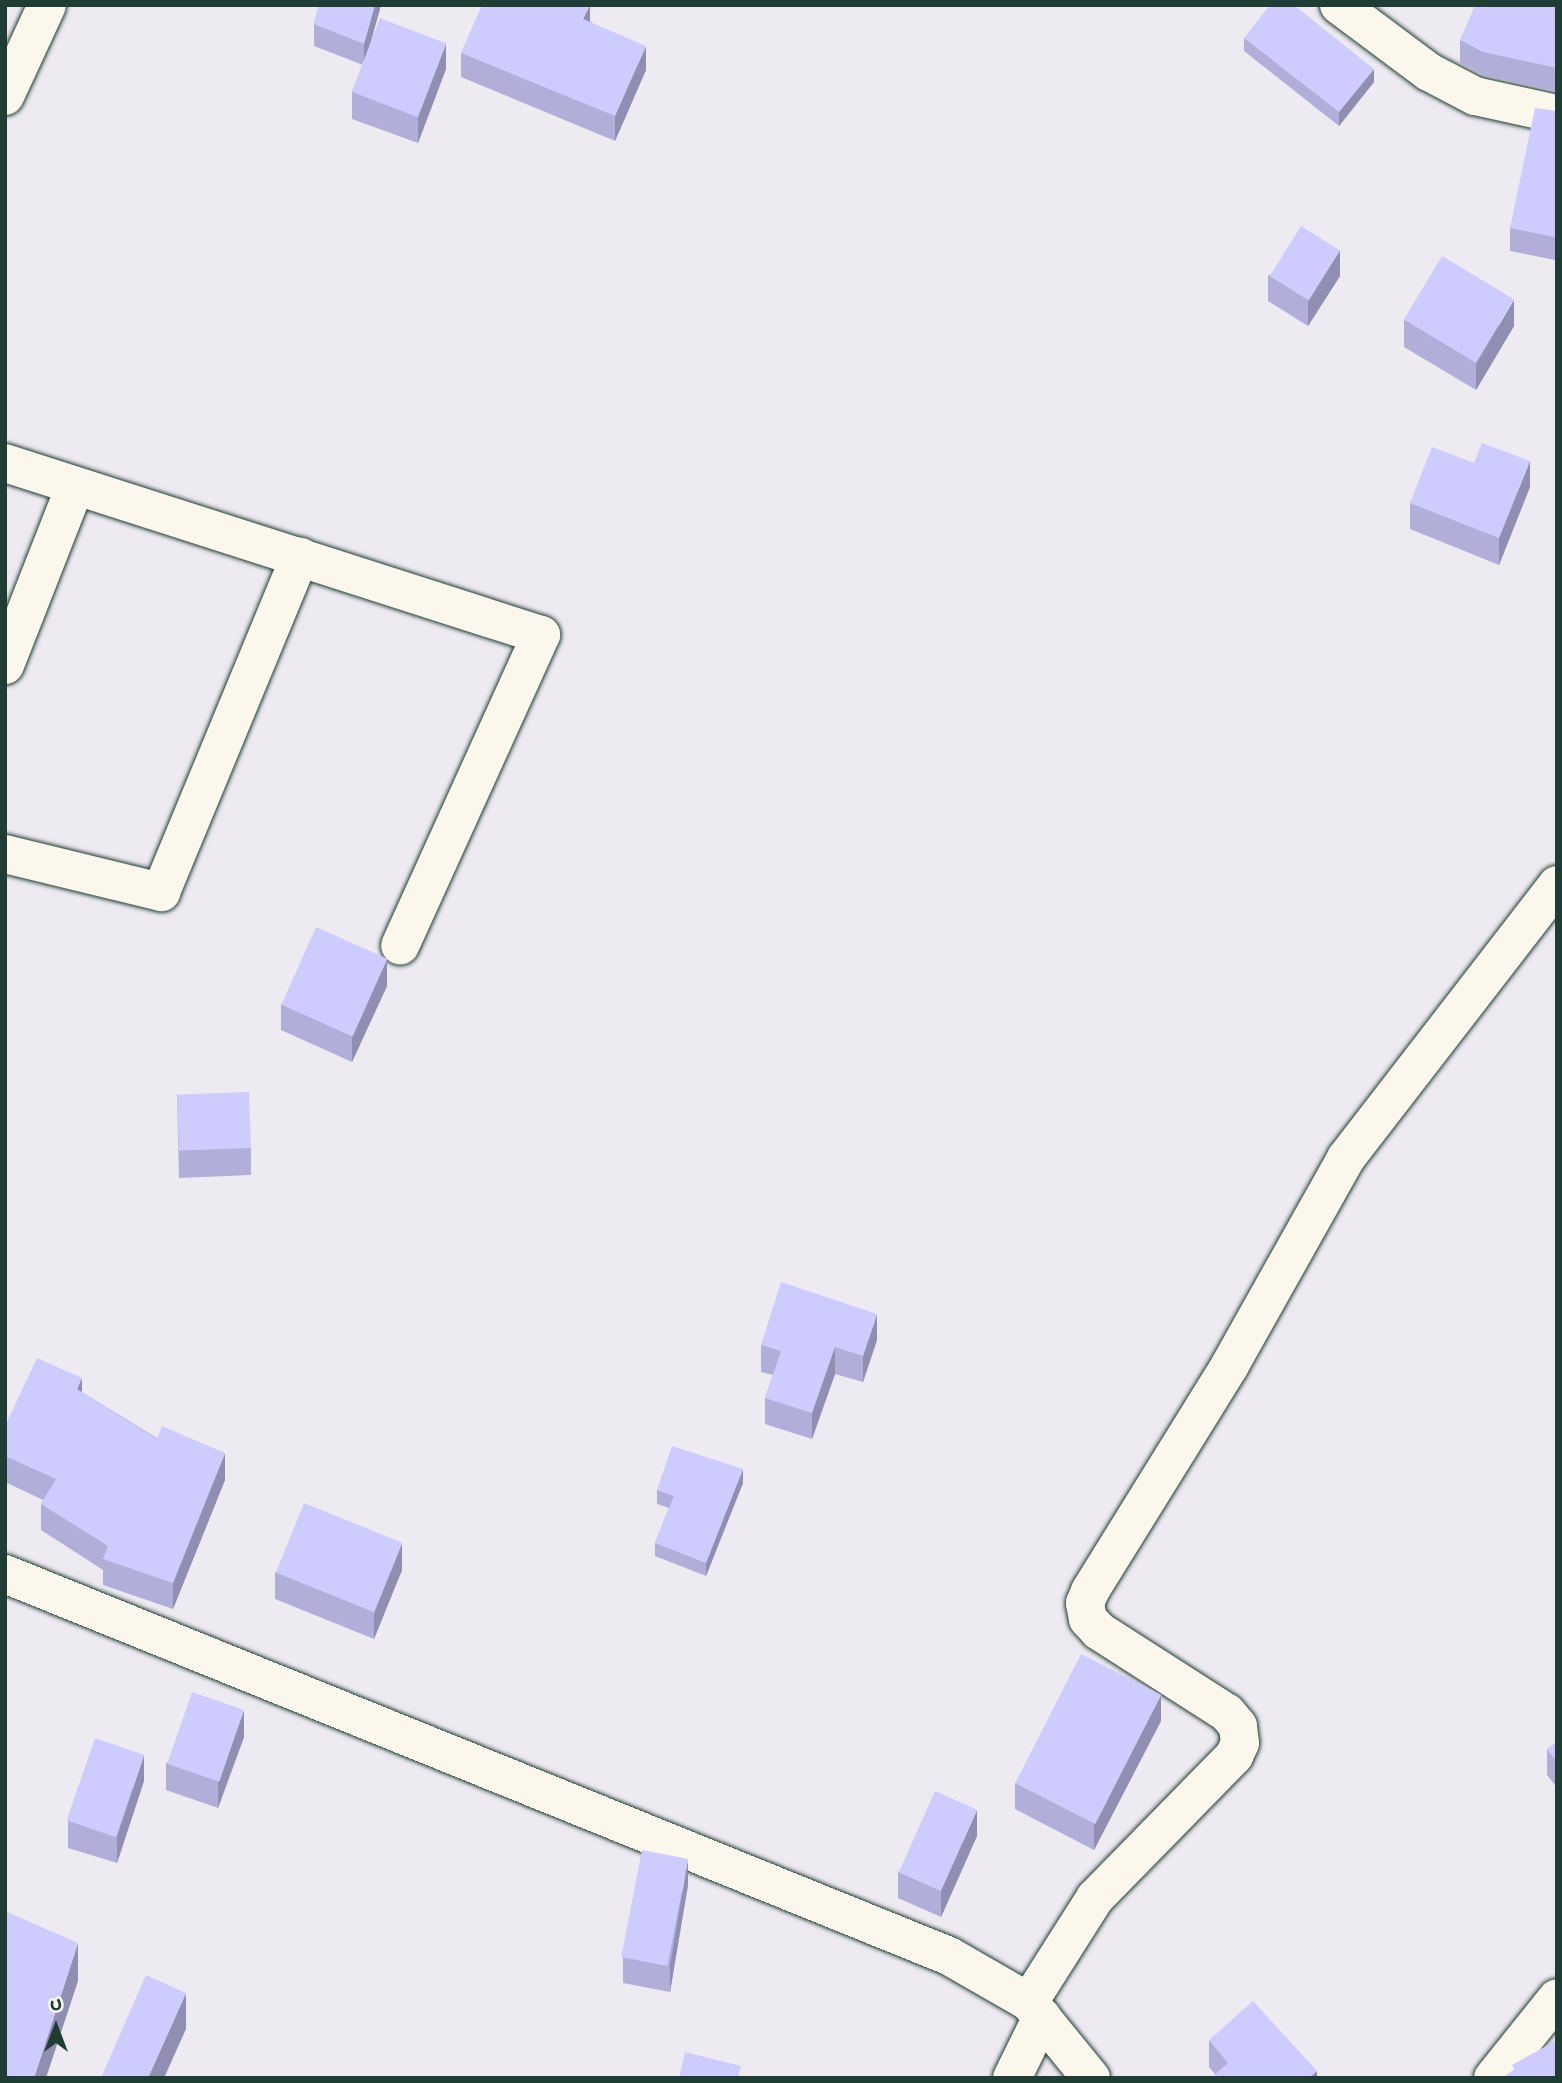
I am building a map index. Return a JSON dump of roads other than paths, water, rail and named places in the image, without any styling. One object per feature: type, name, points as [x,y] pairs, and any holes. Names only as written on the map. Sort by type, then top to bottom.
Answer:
[{"type":"street","points":[[5,96],[47,5]]},
{"type":"street","points":[[1339,5],[1440,78],[1475,96],[1557,114]]},
{"type":"street","points":[[5,463],[541,635],[400,946]]},
{"type":"street","points":[[5,665],[75,486]]},
{"type":"street","points":[[5,854],[161,892],[300,557]]},
{"type":"street","points":[[1012,2078],[1036,2009],[1095,1898],[1234,1756],[1240,1744],[1238,1726],[1227,1713],[1099,1632],[1088,1619],[1085,1604],[1090,1591],[1230,1365],[1346,1158],[1557,885]]},
{"type":"street","points":[[5,1574],[949,1956],[1036,2009],[1091,2078]]},
{"type":"street","points":[[1493,2078],[1557,1998]]}]
